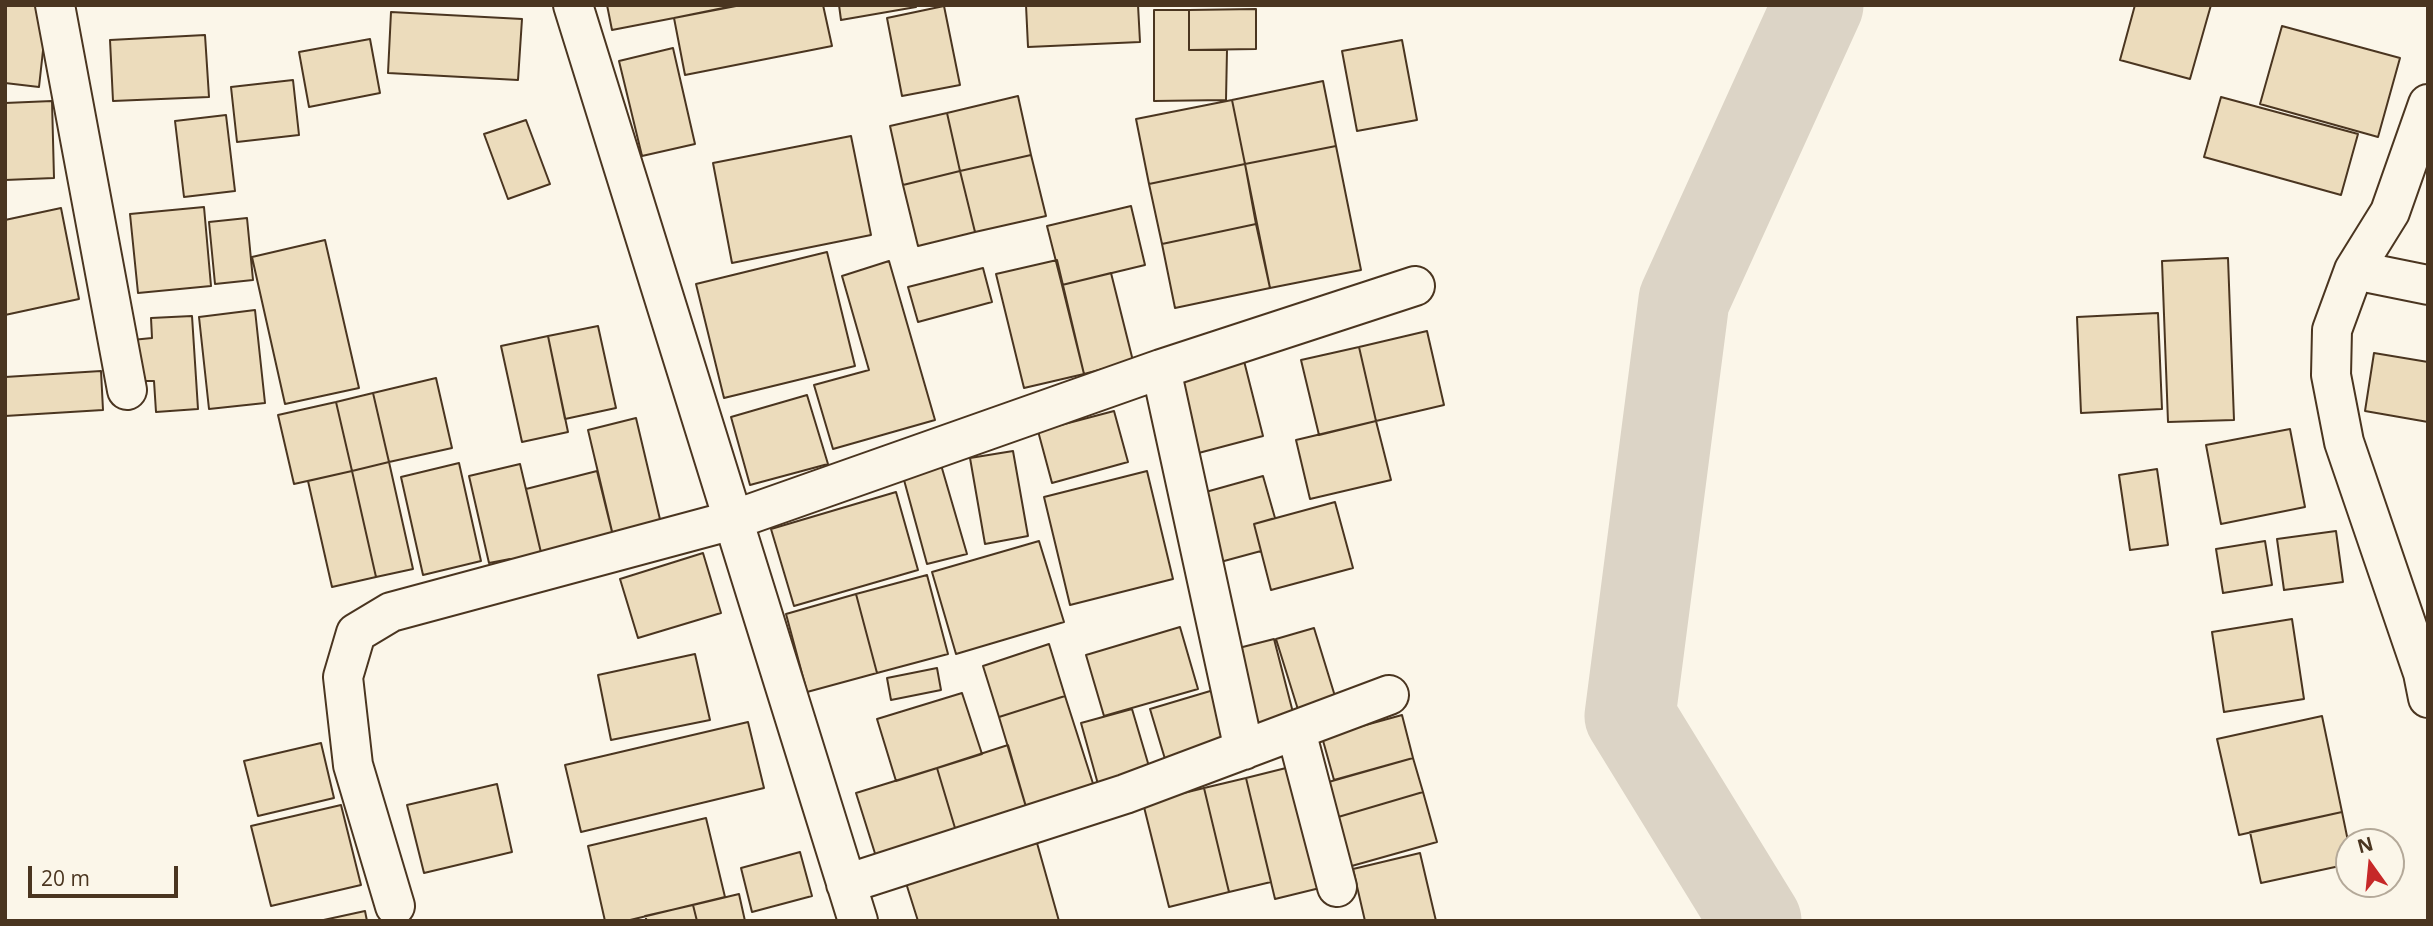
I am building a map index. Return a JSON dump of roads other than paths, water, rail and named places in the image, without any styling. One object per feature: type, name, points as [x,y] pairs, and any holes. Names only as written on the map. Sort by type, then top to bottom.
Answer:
[{"type":"street","points":[[55,5],[127,390]]},
{"type":"street","points":[[573,5],[858,921]]},
{"type":"street","points":[[2428,104],[2390,212],[2354,270],[2332,330],[2331,375],[2344,442],[2423,673],[2428,698]]},
{"type":"street","points":[[2354,270],[2428,285]]},
{"type":"street","points":[[396,906],[353,765],[343,677],[356,633],[391,612],[733,520],[1161,369],[1415,286]]},
{"type":"street","points":[[1161,369],[1244,750]]},
{"type":"street","points":[[846,884],[1125,794],[1389,695]]},
{"type":"street","points":[[1296,731],[1337,887]]},
{"type":"waterway","points":[[1756,921],[1630,716],[1684,300],[1818,5]]}]
